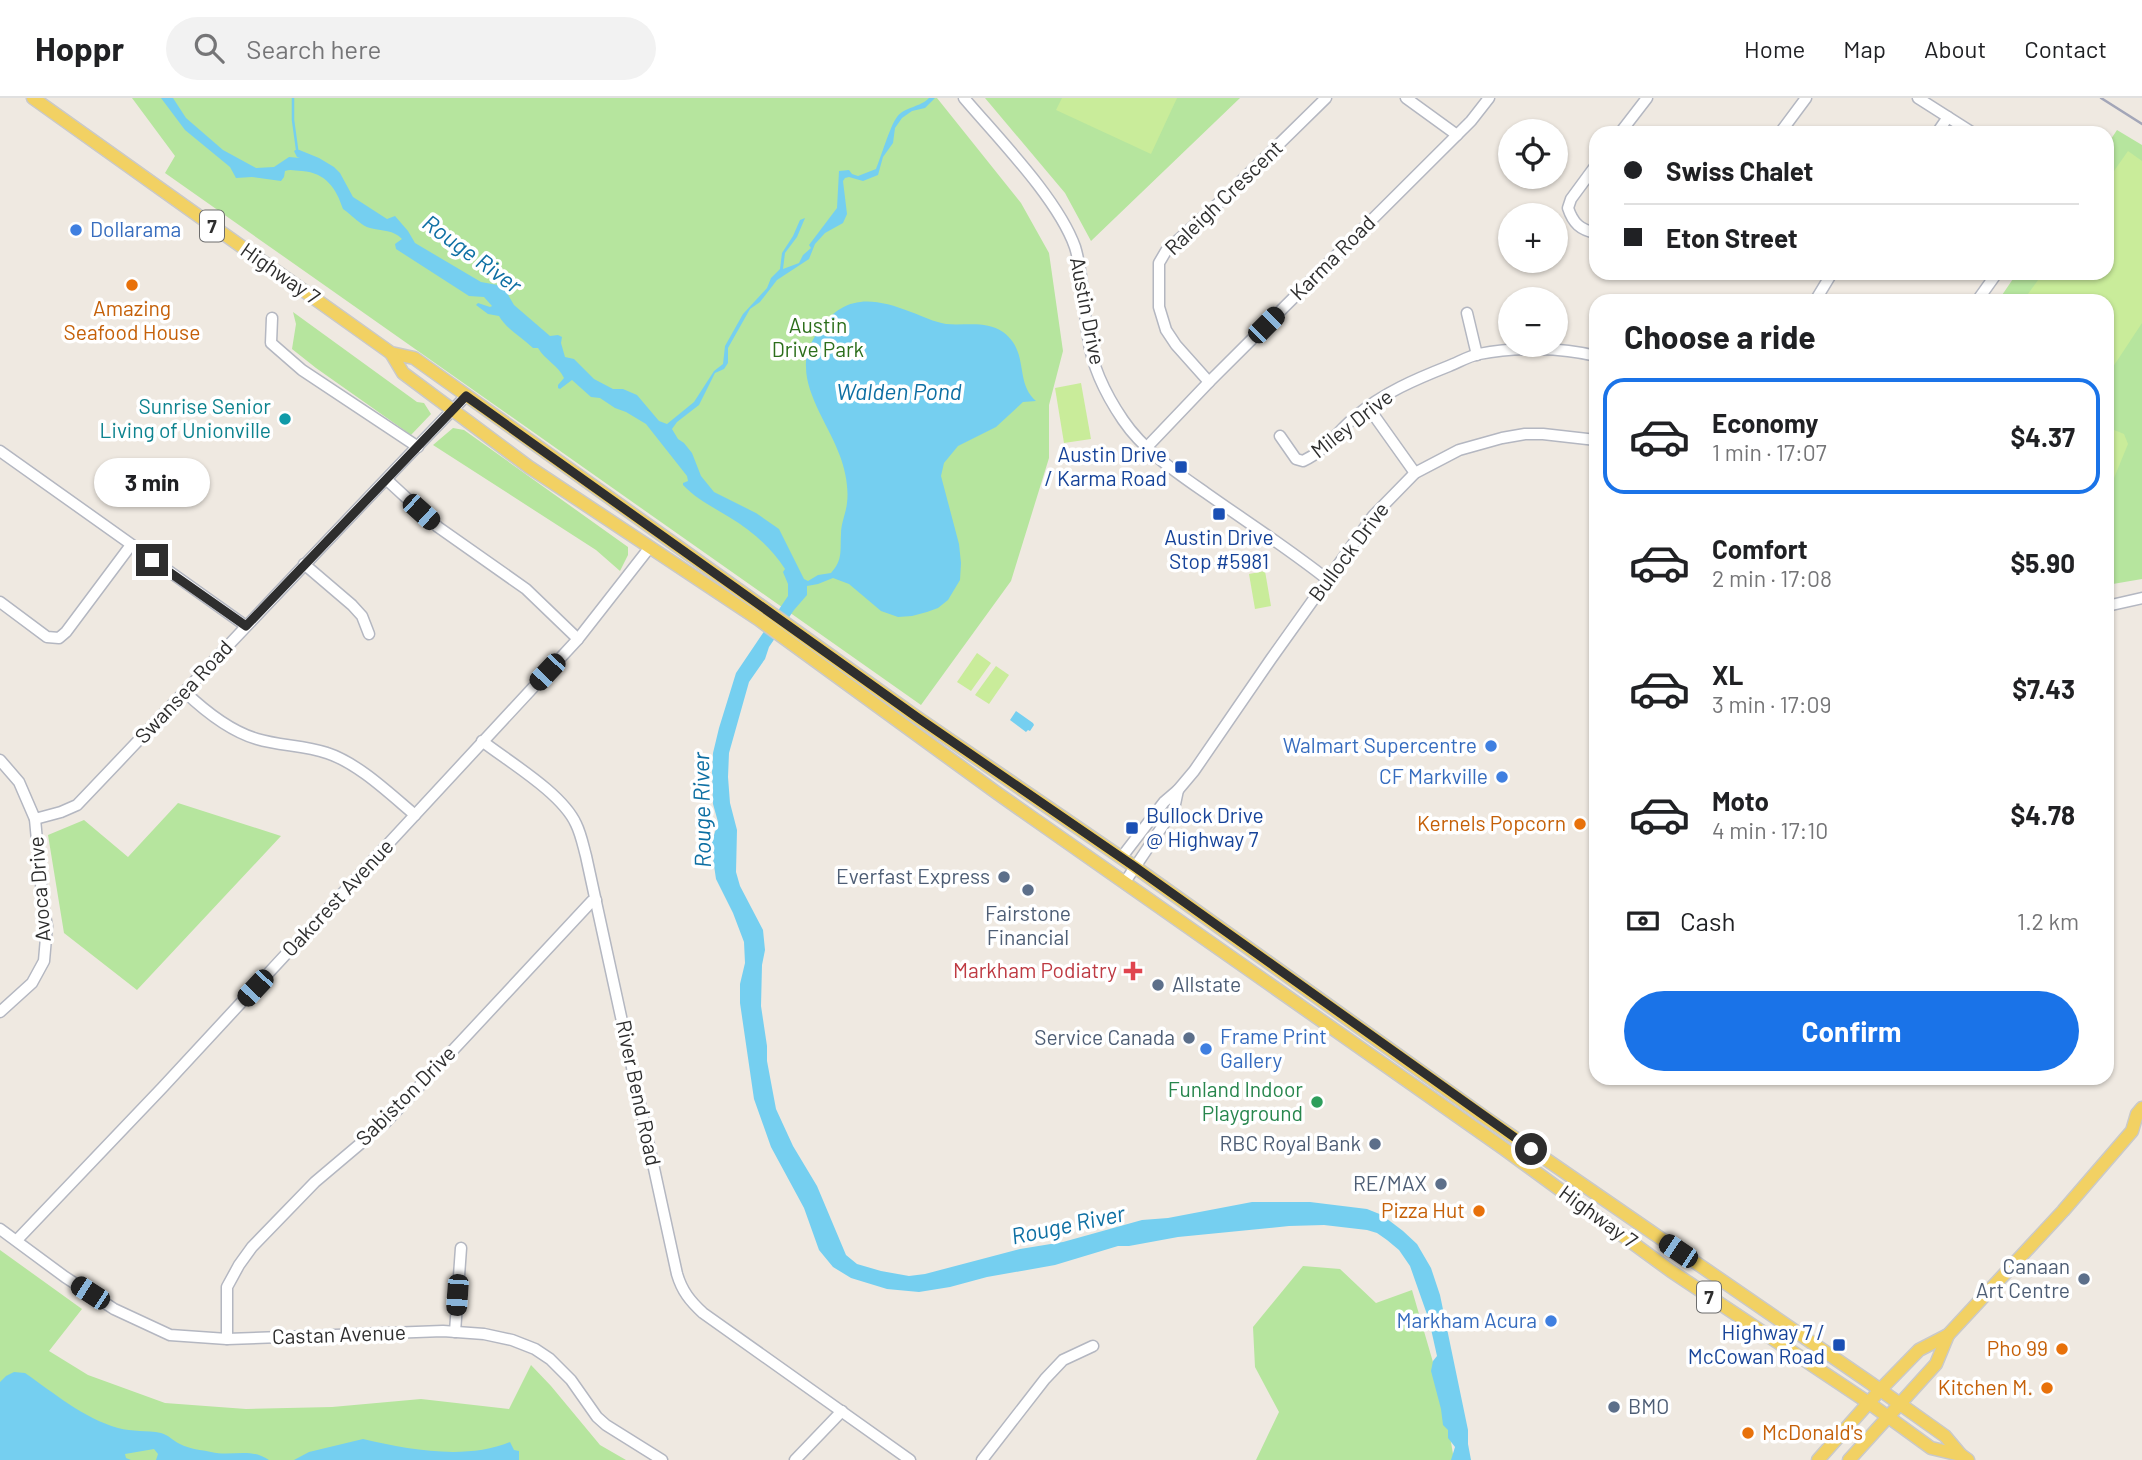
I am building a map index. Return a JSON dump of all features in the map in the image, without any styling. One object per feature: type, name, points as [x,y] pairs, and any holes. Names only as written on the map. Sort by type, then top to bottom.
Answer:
[{"type":"main road","name":"Highway 7","points":[[33,98],[391,353],[414,358],[804,644],[997,793],[1553,1184],[1671,1271],[1869,1403],[1931,1448],[1965,1458]]},
{"type":"main road","name":"Highway 7","points":[[391,353],[403,373],[529,467],[650,547],[762,614]]},
{"type":"main road","name":"Highway 7","points":[[804,644],[1135,867],[1486,1118],[1945,1436],[1965,1458]]},
{"type":"main road","points":[[1818,1460],[1919,1350],[1948,1335],[2137,1130],[2137,1114],[2142,1108]]},
{"type":"main road","points":[[1849,1460],[1936,1364],[1948,1335]]},
{"type":"street","name":"Austin Drive","points":[[964,98],[1042,191],[1062,221],[1074,246],[1081,270],[1088,339],[1095,367],[1105,391],[1124,422],[1146,448],[1181,476],[1328,580]]},
{"type":"street","name":"Raleigh Crescent","points":[[1209,382],[1166,330],[1159,307],[1159,263],[1166,251],[1326,98]]},
{"type":"street","points":[[1406,98],[1457,135]]},
{"type":"street","name":"Karma Road","points":[[1146,448],[1471,121],[1489,98]]},
{"type":"street","points":[[1625,126],[1647,98]]},
{"type":"street","points":[[1785,126],[1806,98]]},
{"type":"street","points":[[1918,98],[1962,126]]},
{"type":"street","points":[[1942,126],[1948,117]]},
{"type":"street","points":[[1589,174],[1570,199],[1568,208],[1577,225],[1589,231]]},
{"type":"street","points":[[1467,313],[1477,355]]},
{"type":"street","points":[[272,318],[271,343],[302,370],[418,447]]},
{"type":"street","name":"Miley Drive","points":[[1280,436],[1296,459],[1303,461],[1319,452],[1368,407],[1415,379],[1477,355],[1529,350],[1589,354]]},
{"type":"street","name":"Swansea Road","points":[[35,819],[61,813],[76,805],[466,396]]},
{"type":"street","points":[[1368,407],[1415,473]]},
{"type":"street","name":"Bullock Drive","points":[[1121,858],[1164,802],[1194,771],[1270,659],[1373,516],[1415,473],[1459,450],[1502,438],[1543,434],[1589,439]]},
{"type":"street","points":[[0,451],[246,626]]},
{"type":"street","points":[[387,481],[438,527],[526,589],[578,639]]},
{"type":"street","points":[[0,602],[47,637],[59,638],[131,545]]},
{"type":"street","name":"Oakcrest Avenue","points":[[17,1241],[578,639],[650,547]]},
{"type":"street","points":[[304,564],[352,605],[362,616],[369,634]]},
{"type":"street","points":[[2114,604],[2142,598]]},
{"type":"street","points":[[185,692],[219,719],[257,739],[317,750],[350,763],[415,815]]},
{"type":"street","name":"River Bend Road","points":[[482,741],[555,797],[567,808],[577,825],[682,1289],[691,1303],[703,1313],[910,1460]]},
{"type":"street","name":"Avoca Drive","points":[[0,760],[19,782],[35,819],[47,926],[44,961],[32,983],[0,1012]]},
{"type":"street","name":"Bullock Drive","points":[[1125,882],[1174,809],[1178,790]]},
{"type":"street","name":"Sabiston Drive","points":[[227,1339],[227,1287],[252,1248],[315,1182],[386,1122],[592,901],[596,900]]},
{"type":"street","name":"Castan Avenue","points":[[0,1228],[65,1277],[114,1309],[170,1335],[227,1339],[454,1332],[484,1334],[512,1340],[535,1349],[561,1369],[597,1417],[662,1460]]},
{"type":"street","points":[[454,1332],[461,1248]]},
{"type":"street","points":[[982,1460],[1063,1360],[1093,1346]]},
{"type":"street","points":[[795,1460],[842,1411]]},
{"type":"green space","name":"Austin Drive Park","points":[[132,98],[937,98],[1021,203],[1049,253],[1063,351],[1049,405],[1049,458],[1011,581],[921,705],[165,173],[175,156]]},
{"type":"green space","points":[[985,98],[1240,98],[1091,241],[1065,193]]},
{"type":"green space","points":[[1062,98],[1177,98],[1151,154],[1056,110]]},
{"type":"green space","points":[[2117,130],[2142,145],[2142,579],[2114,584],[2114,294],[2003,294],[2012,280],[2114,280],[2114,134]]},
{"type":"green space","points":[[2128,151],[2142,161],[2142,323],[2114,365],[2114,294],[2028,294],[2038,280],[2114,280],[2114,171]]},
{"type":"green space","points":[[293,312],[417,402],[424,403],[431,414],[411,435],[316,368],[292,349],[296,324]]},
{"type":"green space","points":[[1081,383],[1091,439],[1064,443],[1055,388]]},
{"type":"green space","points":[[453,428],[464,430],[628,547],[628,555],[620,571],[596,550],[433,445]]},
{"type":"green space","points":[[2114,430],[2124,434],[2128,444],[2114,478]]},
{"type":"green space","points":[[1265,571],[1271,606],[1255,609],[1249,574]]},
{"type":"green space","points":[[977,653],[991,663],[971,691],[957,682]]},
{"type":"green space","points":[[996,666],[1009,675],[989,704],[975,695]]},
{"type":"green space","points":[[178,803],[281,836],[137,990],[64,933],[48,835],[84,820],[128,857]]},
{"type":"green space","points":[[0,1250],[82,1309],[49,1351],[88,1375],[165,1403],[246,1409],[332,1407],[421,1399],[509,1409],[531,1365],[600,1445],[626,1460],[0,1460]]},
{"type":"green space","points":[[1303,1266],[1340,1269],[1376,1303],[1412,1290],[1444,1400],[1454,1460],[1256,1460],[1279,1412],[1255,1367],[1253,1327]]},
{"type":"water","name":"Walden Pond","points":[[161,98],[173,98],[186,118],[223,150],[256,168],[274,167],[289,157],[300,158],[294,151],[297,149],[334,167],[353,197],[387,219],[395,216],[415,243],[481,282],[503,286],[514,305],[550,336],[562,337],[565,357],[574,359],[594,379],[613,389],[623,389],[637,395],[659,421],[667,424],[694,402],[714,371],[723,364],[725,346],[743,314],[780,269],[782,253],[800,220],[805,218],[797,237],[785,253],[783,269],[799,263],[811,248],[809,245],[837,208],[839,171],[849,170],[858,176],[876,169],[897,117],[929,98],[935,98],[925,108],[912,111],[902,118],[895,128],[893,143],[883,157],[878,175],[863,181],[845,178],[843,181],[847,214],[843,223],[825,233],[815,244],[809,259],[777,280],[760,302],[750,309],[728,348],[728,363],[724,369],[715,373],[699,405],[672,429],[692,453],[701,476],[714,492],[756,513],[779,529],[804,579],[808,581],[818,575],[831,573],[837,564],[847,503],[847,485],[842,461],[814,401],[806,367],[813,340],[838,311],[859,302],[884,303],[942,323],[996,328],[1011,340],[1016,349],[1025,385],[1036,401],[1023,402],[996,427],[958,446],[944,463],[941,476],[959,544],[961,563],[960,580],[948,600],[927,612],[898,617],[881,611],[849,584],[833,578],[807,586],[807,595],[769,647],[765,659],[749,682],[729,753],[728,777],[730,803],[737,830],[736,872],[740,886],[763,930],[765,950],[761,1006],[776,1109],[793,1146],[817,1186],[846,1255],[857,1264],[909,1276],[1020,1249],[1063,1242],[1142,1220],[1168,1218],[1252,1202],[1310,1202],[1367,1209],[1382,1215],[1417,1244],[1431,1268],[1440,1295],[1468,1430],[1471,1460],[1451,1460],[1455,1447],[1443,1425],[1431,1371],[1437,1356],[1429,1320],[1410,1266],[1399,1250],[1377,1233],[1324,1225],[1178,1237],[1118,1246],[1055,1265],[919,1292],[887,1289],[851,1278],[833,1267],[819,1250],[804,1208],[771,1147],[754,1099],[740,1003],[740,984],[745,963],[744,942],[716,879],[711,845],[718,822],[713,804],[712,772],[719,728],[736,673],[788,596],[788,584],[783,572],[785,569],[767,546],[753,534],[699,499],[683,485],[688,481],[687,476],[646,424],[600,398],[591,397],[572,380],[558,388],[564,378],[558,370],[538,348],[533,348],[499,316],[488,314],[476,305],[478,303],[492,306],[484,297],[469,296],[396,249],[395,244],[402,239],[395,234],[360,223],[343,209],[333,188],[318,175],[289,170],[285,171],[281,181],[236,178],[230,167],[185,130]]},
{"type":"water","points":[[1016,711],[1033,723],[1030,731],[1026,732],[1010,720]]},
{"type":"water","points":[[14,1372],[25,1373],[69,1404],[105,1424],[161,1433],[184,1446],[196,1449],[255,1454],[269,1460],[156,1460],[158,1454],[154,1449],[125,1454],[126,1458],[131,1460],[0,1460],[0,1382]]},
{"type":"water","points":[[363,1439],[419,1450],[457,1452],[475,1451],[510,1442],[514,1450],[519,1451],[519,1460],[294,1460],[309,1452]]},
{"type":"waterway","points":[[293,98],[297,149]]},
{"type":"railway","points":[[2101,98],[2142,124]]},
{"type":"place","name":"Dollarama","points":[[76,230]]},
{"type":"place","name":"Amazing Seafood House","points":[[132,285]]},
{"type":"place","name":"Sunrise Senior Living of Unionville","points":[[285,419]]},
{"type":"place","name":"Austin Drive / Karma Road","points":[[1181,467]]},
{"type":"place","name":"Austin Drive Stop #5981","points":[[1219,514]]},
{"type":"place","name":"Walmart Supercentre","points":[[1491,746]]},
{"type":"place","name":"CF Markville","points":[[1502,777]]},
{"type":"place","name":"Kernels Popcorn","points":[[1580,824]]},
{"type":"place","name":"Bullock Drive @ Highway 7","points":[[1132,828]]},
{"type":"place","name":"Everfast Express","points":[[1004,877]]},
{"type":"place","name":"Fairstone Financial","points":[[1028,890]]},
{"type":"place","name":"Markham Podiatry","points":[[1133,971]]},
{"type":"place","name":"Allstate","points":[[1158,985]]},
{"type":"place","name":"Service Canada","points":[[1189,1038]]},
{"type":"place","name":"Frame Print Gallery","points":[[1206,1049]]},
{"type":"place","name":"Funland Indoor Playground","points":[[1317,1102]]},
{"type":"place","name":"RBC Royal Bank","points":[[1375,1144]]},
{"type":"place","name":"RE/MAX","points":[[1441,1184]]},
{"type":"place","name":"Pizza Hut","points":[[1479,1211]]},
{"type":"place","name":"Canaan Art Centre","points":[[2084,1279]]},
{"type":"place","name":"Markham Acura","points":[[1551,1321]]},
{"type":"place","name":"Highway 7 / McCowan Road","points":[[1839,1345]]},
{"type":"place","name":"Pho 99","points":[[2062,1349]]},
{"type":"place","name":"Kitchen M.","points":[[2047,1388]]},
{"type":"place","name":"BMO","points":[[1614,1407]]},
{"type":"place","name":"McDonald's","points":[[1748,1433]]},
{"type":"route","points":[[152,560],[246,626],[466,396],[1531,1149]]},
{"type":"water label","name":"Rouge River","points":[[472,254]]},
{"type":"water label","name":"Rouge River","points":[[702,810]]},
{"type":"water label","name":"Rouge River","points":[[1068,1225]]}]
